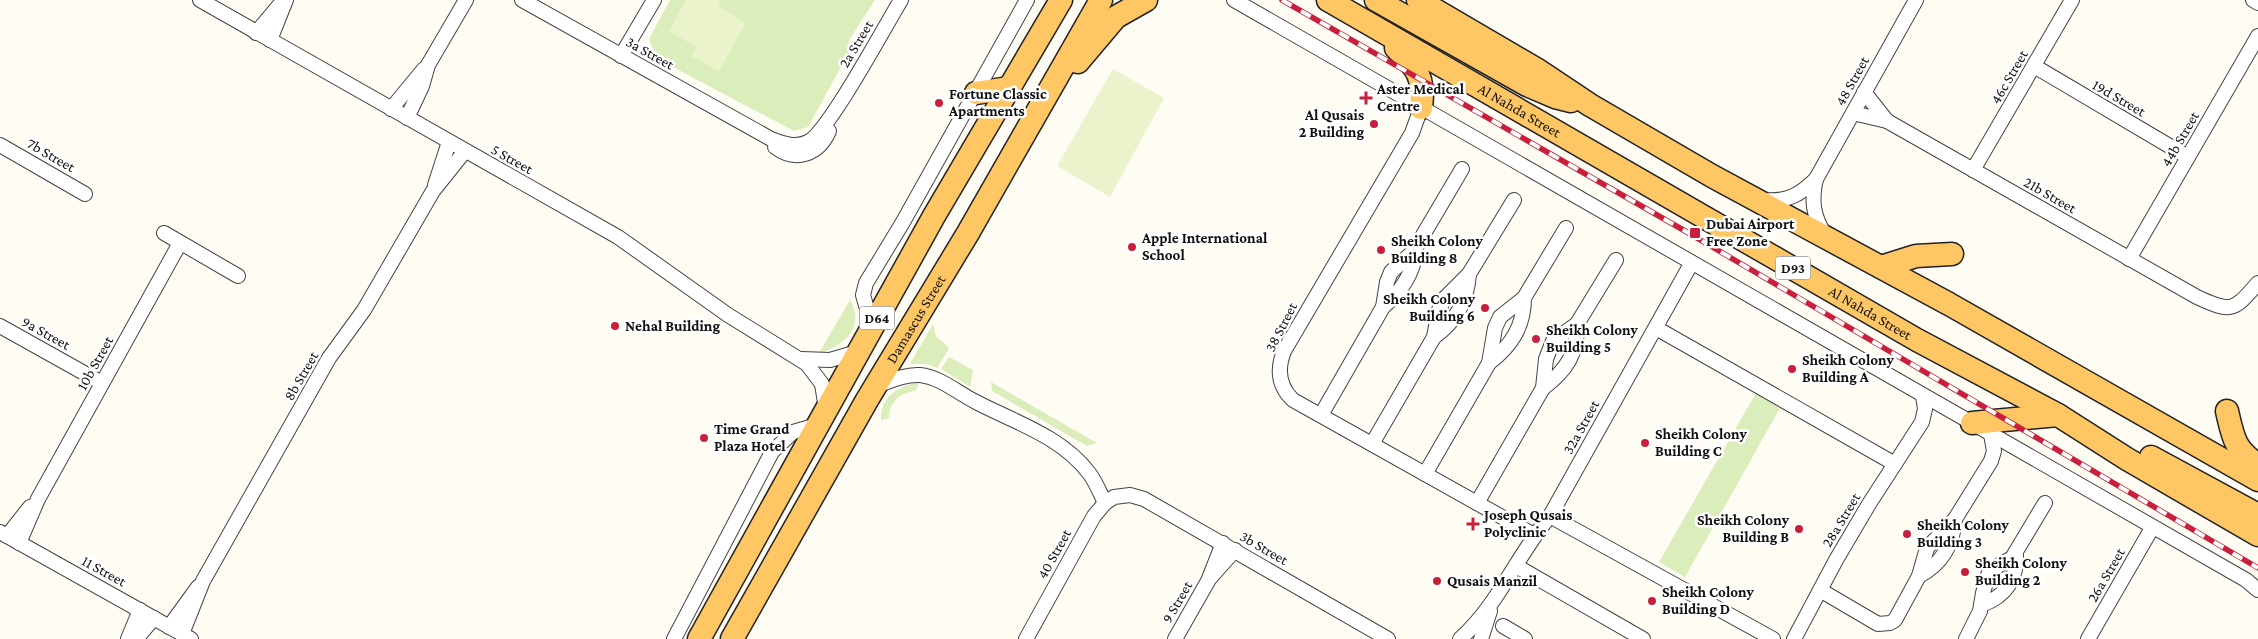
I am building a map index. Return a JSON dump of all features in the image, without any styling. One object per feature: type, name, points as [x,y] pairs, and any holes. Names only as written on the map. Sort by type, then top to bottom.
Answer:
[{"type":"main road","name":"D64","points":[[699,639],[857,352],[1061,0]]},
{"type":"main road","name":"Damascus Street","points":[[732,639],[875,387],[1101,0]]},
{"type":"main road","points":[[1050,89],[1076,65],[1116,17],[1146,0]]},
{"type":"main road","name":"Al Nahda Street","points":[[1328,0],[1917,340],[2065,420],[2127,460],[2258,535]]},
{"type":"main road","points":[[1376,0],[1527,85],[1555,97],[1590,105]]},
{"type":"main road","points":[[1418,0],[1536,69],[1590,105],[1756,200],[1881,267],[2258,480]]},
{"type":"main road","points":[[1371,25],[1408,59],[1419,74],[1423,91],[1421,108]]},
{"type":"main road","points":[[976,93],[1009,88]]},
{"type":"main road","points":[[1881,267],[1916,256],[1952,254]]},
{"type":"main road","points":[[2227,410],[2232,435],[2238,448],[2258,464]]},
{"type":"main road","points":[[1982,429],[2065,420],[2119,440],[2258,515]]},
{"type":"street","name":"5 Street","points":[[200,0],[618,238],[728,316],[800,359],[813,370],[822,384],[822,417]]},
{"type":"street","points":[[256,33],[285,0]]},
{"type":"street","points":[[270,40],[285,0]]},
{"type":"street","points":[[391,109],[428,66],[466,0]]},
{"type":"street","name":"3a Street","points":[[522,0],[762,134]]},
{"type":"street","points":[[621,56],[654,0]]},
{"type":"street","name":"2a Street","points":[[762,134],[787,145],[801,145],[813,139],[839,105],[901,0]]},
{"type":"street","points":[[872,326],[866,308],[864,289],[1027,0]]},
{"type":"street","points":[[1234,0],[1691,264],[2246,580],[2258,590]]},
{"type":"street","name":"46c Street","points":[[1973,170],[2072,0]]},
{"type":"street","points":[[2253,0],[2258,3]]},
{"type":"street","name":"48 Street","points":[[1756,200],[1782,201],[1791,198],[1801,193],[1816,179],[1914,1]]},
{"type":"street","name":"44b Street","points":[[2129,259],[2258,36]]},
{"type":"street","points":[[406,118],[422,86],[428,66]]},
{"type":"street","name":"19d Street","points":[[2034,66],[2188,157]]},
{"type":"street","name":"21b Street","points":[[1864,92],[1887,121]]},
{"type":"street","name":"38 Street","points":[[1421,108],[1412,133],[1370,202],[1282,358],[1280,377],[1284,390],[1293,400],[1534,535]]},
{"type":"street","name":"21b Street","points":[[1853,112],[1887,121],[2197,298],[2213,310],[2232,314],[2249,305],[2258,292]]},
{"type":"street","name":"8b Street","points":[[433,191],[449,142]]},
{"type":"street","name":"7b Street","points":[[0,145],[85,194]]},
{"type":"street","name":"8b Street","points":[[186,636],[203,581],[329,358],[364,310],[433,191],[464,151]]},
{"type":"street","points":[[1321,416],[1383,307],[1387,282],[1392,272],[1416,246],[1462,169]]},
{"type":"street","name":"48 Street","points":[[1816,179],[1813,205],[1816,217],[1829,240]]},
{"type":"street","points":[[1434,338],[1439,310],[1444,299],[1469,274],[1514,200]]},
{"type":"street","points":[[1489,363],[1497,322],[1504,312],[1524,298],[1566,228]]},
{"type":"street","points":[[164,234],[238,276]]},
{"type":"street","name":"10b Street","points":[[20,543],[38,499],[180,243]]},
{"type":"street","points":[[1543,388],[1546,358],[1551,346],[1558,336],[1577,324],[1616,260]]},
{"type":"street","name":"32a Street","points":[[1460,639],[1483,617],[1534,535],[1550,516],[1691,264]]},
{"type":"street","points":[[1372,444],[1434,338],[1448,326],[1460,311],[1467,293],[1469,274]]},
{"type":"street","name":"21b Street","points":[[2197,298],[2219,306],[2234,306],[2245,300],[2258,283]]},
{"type":"street","points":[[1424,474],[1489,363],[1504,350],[1516,335],[1523,317],[1524,298]]},
{"type":"street","points":[[1477,503],[1543,388],[1558,377],[1570,362],[1576,344],[1577,324]]},
{"type":"street","name":"9a Street","points":[[0,326],[102,383]]},
{"type":"street","points":[[1656,328],[1895,464]]},
{"type":"street","name":"5 Street","points":[[800,359],[830,360],[857,352]]},
{"type":"street","points":[[875,387],[900,377],[916,375],[931,378],[1023,423],[1069,453],[1088,471],[1105,503]]},
{"type":"street","name":"28a Street","points":[[1922,422],[1925,409],[1923,396]]},
{"type":"street","name":"28a Street","points":[[1794,639],[1868,504],[1922,422],[1932,414],[1945,409]]},
{"type":"street","points":[[674,639],[772,452],[794,432],[822,417]]},
{"type":"street","points":[[1820,590],[1872,622],[1884,625],[1895,620],[1919,576],[1927,548],[1955,519],[1992,458],[1994,451],[1982,429]]},
{"type":"street","name":"40 Street","points":[[1026,639],[1090,524],[1105,503],[1121,495]]},
{"type":"street","name":"3b Street","points":[[1121,495],[1144,499],[1229,546],[1388,639]]},
{"type":"street","name":"10b Street","points":[[3,534],[38,499]]},
{"type":"street","points":[[1966,639],[1978,616],[1988,575],[1996,567],[2009,561],[2045,503]]},
{"type":"street","points":[[1550,516],[1773,639]]},
{"type":"street","name":"26a Street","points":[[2088,639],[2152,528]]},
{"type":"street","name":"11 Street","points":[[3,534],[186,636]]},
{"type":"street","name":"9 Street","points":[[1174,639],[1229,546]]},
{"type":"street","points":[[1981,605],[1991,602],[2006,590],[2015,572],[2016,552]]},
{"type":"street","points":[[1516,566],[1643,639]]},
{"type":"street","name":"8b Street","points":[[169,627],[190,595],[203,581]]},
{"type":"street","name":"32a Street","points":[[1481,639],[1493,603]]},
{"type":"street","points":[[128,639],[140,610]]},
{"type":"street","points":[[136,639],[154,618]]},
{"type":"street","points":[[1502,626],[1525,639]]},
{"type":"green space","points":[[670,0],[875,0],[849,40],[848,54],[808,127],[794,131],[656,58],[649,39]]},
{"type":"green space","points":[[686,0],[721,0],[718,6],[746,23],[719,71],[691,56],[696,47],[669,31]]},
{"type":"green space","points":[[1113,69],[1164,98],[1110,197],[1057,166]]},
{"type":"green space","points":[[850,300],[855,318],[854,327],[850,334],[837,346],[819,353]]},
{"type":"green space","points":[[933,324],[936,336],[949,348],[937,368],[927,364],[910,364]]},
{"type":"green space","points":[[949,357],[973,370],[970,387],[941,369]]},
{"type":"green space","points":[[920,382],[915,391],[905,393],[893,403],[889,412],[889,418],[881,420],[884,404],[893,393],[905,386]]},
{"type":"green space","points":[[991,382],[1097,443],[1087,446],[992,391]]},
{"type":"green space","points":[[1756,393],[1780,408],[1685,577],[1659,562]]},
{"type":"railway","points":[[1282,0],[1692,235],[2258,568]]},
{"type":"place","name":"Aster Medical Centre","points":[[1366,98]]},
{"type":"place","name":"Fortune Classic Apartments","points":[[939,103]]},
{"type":"place","name":"Al Qusais 2 Building","points":[[1374,124]]},
{"type":"place","name":"Dubai Airport Free Zone","points":[[1695,233]]},
{"type":"place","name":"Apple International School","points":[[1132,247]]},
{"type":"place","name":"Sheikh Colony Building 8","points":[[1381,250]]},
{"type":"place","name":"Sheikh Colony Building 6","points":[[1485,308]]},
{"type":"place","name":"Nehal Building","points":[[615,326]]},
{"type":"place","name":"Sheikh Colony Building 5","points":[[1536,339]]},
{"type":"place","name":"Sheikh Colony Building A","points":[[1792,369]]},
{"type":"place","name":"Time Grand Plaza Hotel","points":[[704,438]]},
{"type":"place","name":"Sheikh Colony Building C","points":[[1645,443]]},
{"type":"place","name":"Joseph Qusais Polyclinic","points":[[1473,524]]},
{"type":"place","name":"Sheikh Colony Building B","points":[[1799,529]]},
{"type":"place","name":"Sheikh Colony Building 3","points":[[1907,534]]},
{"type":"place","name":"Sheikh Colony Building 2","points":[[1965,572]]},
{"type":"place","name":"Qusais Manzil","points":[[1437,581]]},
{"type":"place","name":"Sheikh Colony Building D","points":[[1652,601]]}]
